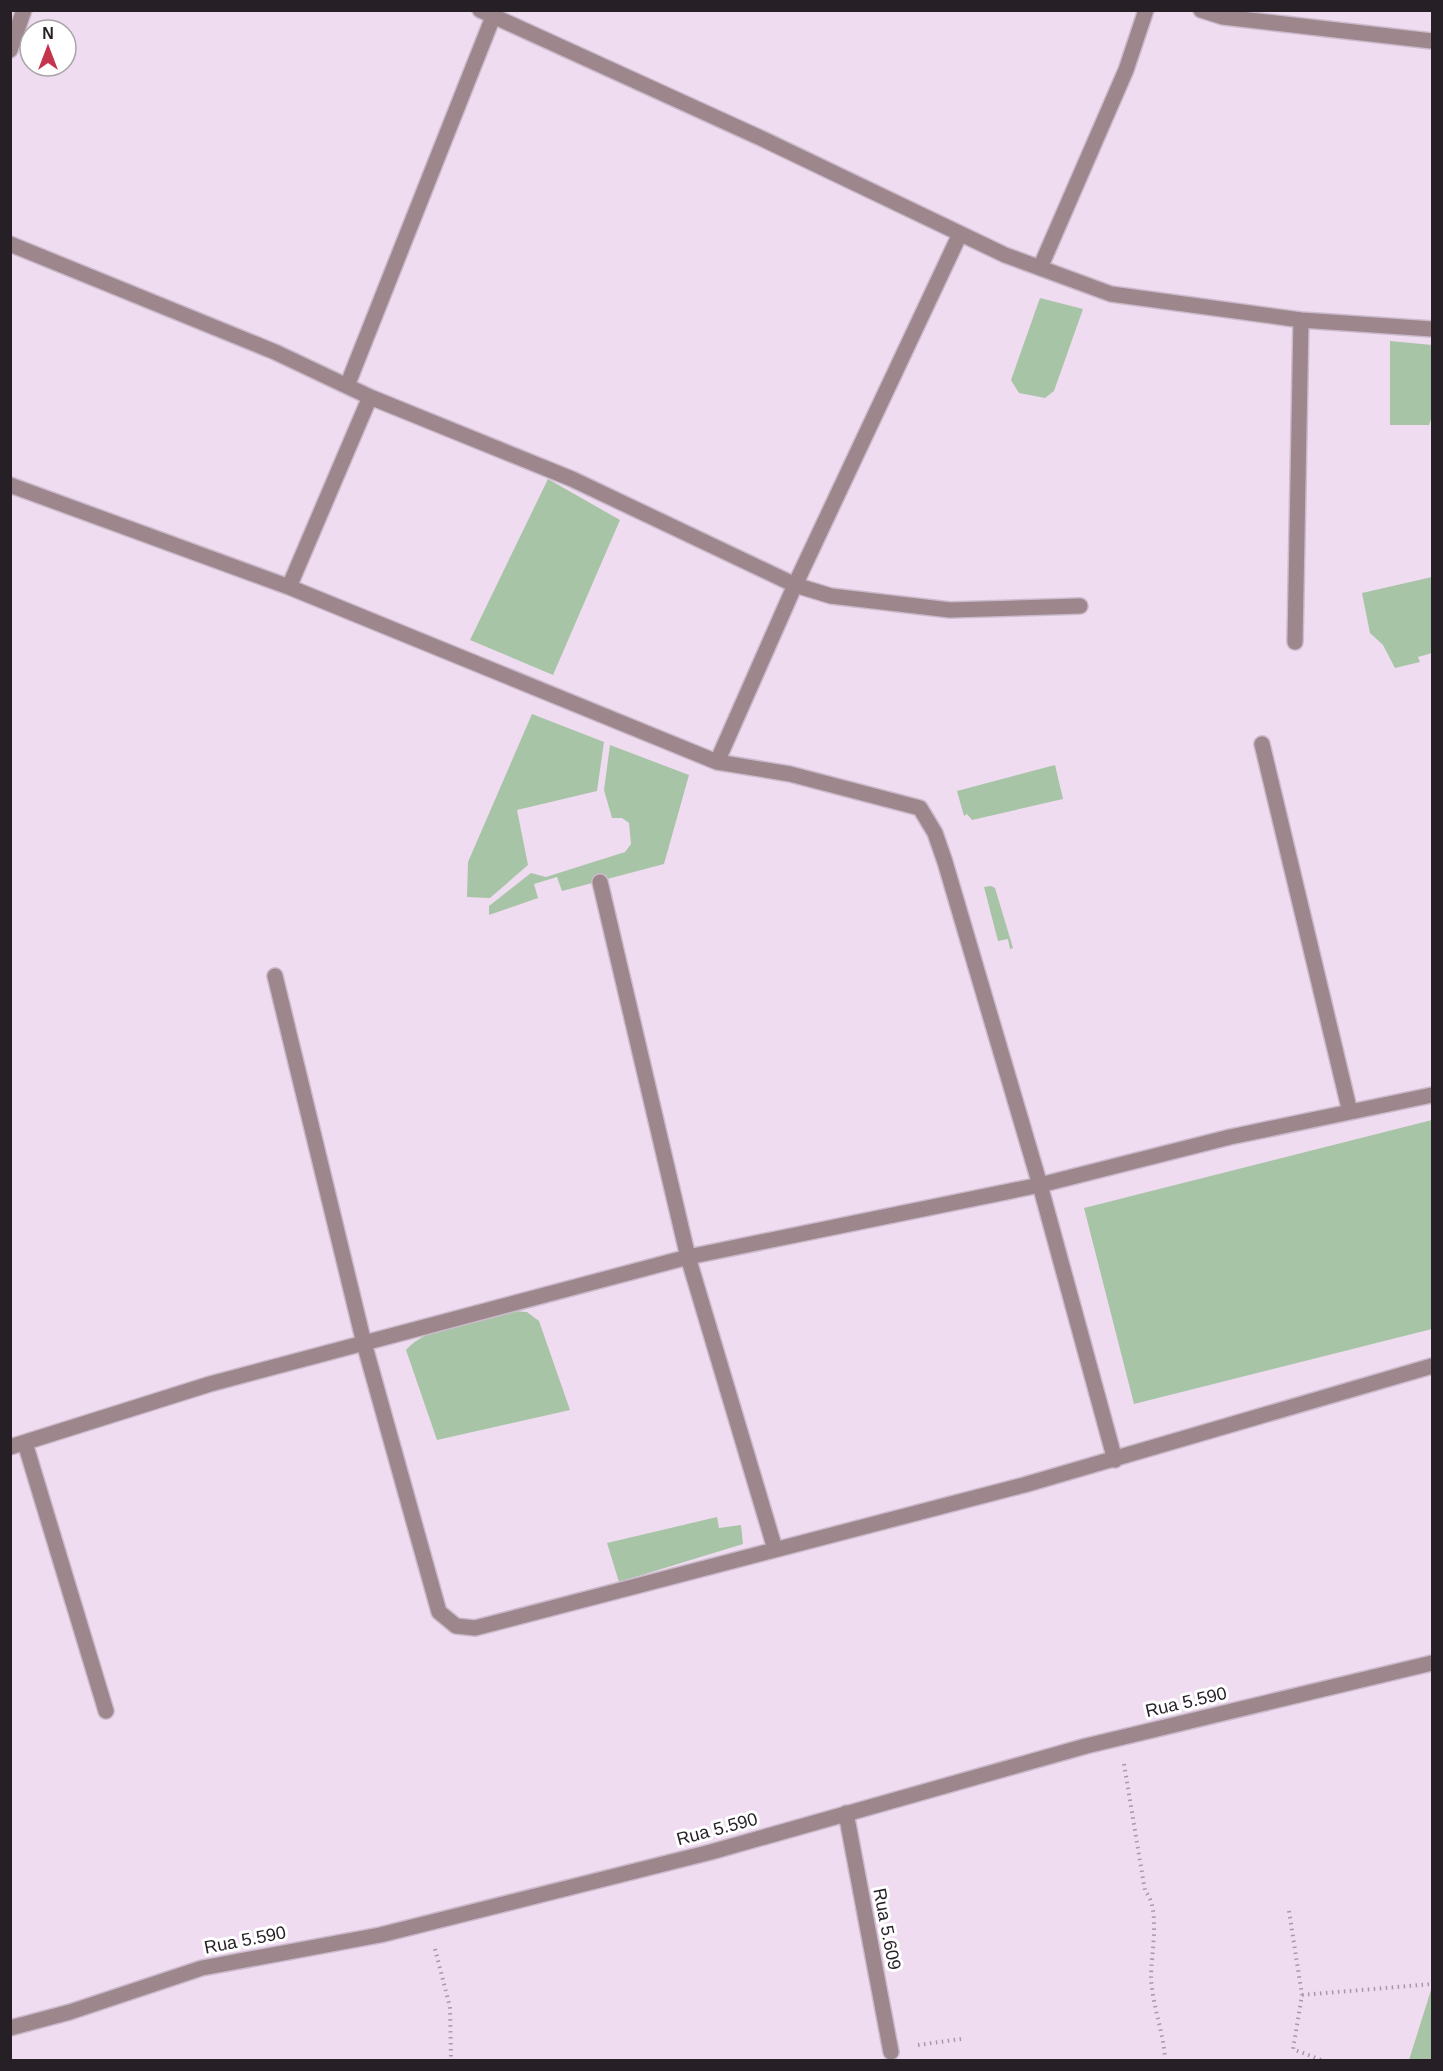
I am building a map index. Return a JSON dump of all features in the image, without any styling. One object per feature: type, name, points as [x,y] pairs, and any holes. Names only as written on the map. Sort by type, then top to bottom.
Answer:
[{"type":"street","points":[[10,50],[24,10]]},
{"type":"street","points":[[1040,268],[1126,69],[1146,10]]},
{"type":"street","points":[[1201,10],[1234,18],[1432,41]]},
{"type":"street","points":[[347,386],[487,14],[765,140],[960,234],[1040,268],[1111,294],[1301,320],[1432,329]]},
{"type":"street","points":[[717,762],[795,585],[960,234]]},
{"type":"street","points":[[10,244],[275,352],[370,397],[572,479],[795,585],[831,596],[950,610],[1080,606]]},
{"type":"street","points":[[1295,642],[1301,320]]},
{"type":"street","points":[[289,587],[370,397]]},
{"type":"street","points":[[10,485],[289,587],[717,762],[790,774],[920,808],[935,833],[945,862],[1040,1185],[1115,1460]]},
{"type":"street","points":[[1262,744],[1350,1112]]},
{"type":"street","points":[[600,882],[688,1257],[775,1549]]},
{"type":"street","points":[[275,976],[364,1342],[439,1612],[456,1626],[475,1628],[1115,1460],[1432,1366]]},
{"type":"street","points":[[106,1711],[18,1445],[210,1384],[688,1257],[1040,1185],[1230,1137],[1432,1095]]},
{"type":"street","name":"Rua 5.590","points":[[10,2028],[70,2012],[202,1968],[380,1935],[711,1852],[1118,1739],[1432,1664]]},
{"type":"street","name":"Rua 5.609","points":[[846,1814],[891,2052]]},
{"type":"path","points":[[1118,1739],[1135,1824],[1145,1891],[1154,1908],[1151,1980],[1164,2042],[1165,2061]]},
{"type":"path","points":[[1289,1911],[1302,1995],[1293,2049],[1321,2061]]},
{"type":"path","points":[[430,1922],[437,1962],[450,2007],[451,2061]]},
{"type":"path","points":[[1302,1995],[1432,1984]]},
{"type":"path","points":[[891,2052],[903,2047],[961,2039]]},
{"type":"green space","points":[[1040,298],[1083,309],[1054,391],[1045,398],[1019,393],[1011,380]]},
{"type":"green space","points":[[1390,341],[1432,345],[1432,417],[1429,425],[1390,425]]},
{"type":"green space","points":[[548,479],[620,520],[553,675],[470,640]]},
{"type":"green space","points":[[1432,577],[1432,653],[1418,657],[1420,662],[1395,668],[1383,645],[1370,633],[1362,593]]},
{"type":"green space","points":[[532,714],[604,742],[597,791],[517,810],[528,865],[490,898],[467,897],[468,862]]},
{"type":"green space","points":[[610,745],[689,775],[664,864],[562,891],[557,877],[534,884],[538,898],[489,915],[489,906],[531,873],[546,877],[625,852],[631,844],[629,823],[622,818],[612,818],[604,790]]},
{"type":"green space","points":[[1055,765],[1063,799],[972,820],[967,814],[964,816],[957,791]]},
{"type":"green space","points":[[984,887],[995,888],[1013,948],[1010,949],[1008,939],[998,941]]},
{"type":"green space","points":[[1432,1120],[1432,1329],[1134,1404],[1084,1208]]},
{"type":"green space","points":[[513,1311],[527,1312],[539,1321],[570,1410],[437,1440],[406,1350],[427,1334],[471,1320]]},
{"type":"green space","points":[[717,1517],[719,1528],[741,1525],[743,1544],[619,1582],[607,1543]]},
{"type":"green space","points":[[1431,1990],[1432,2060],[1409,2060]]}]
